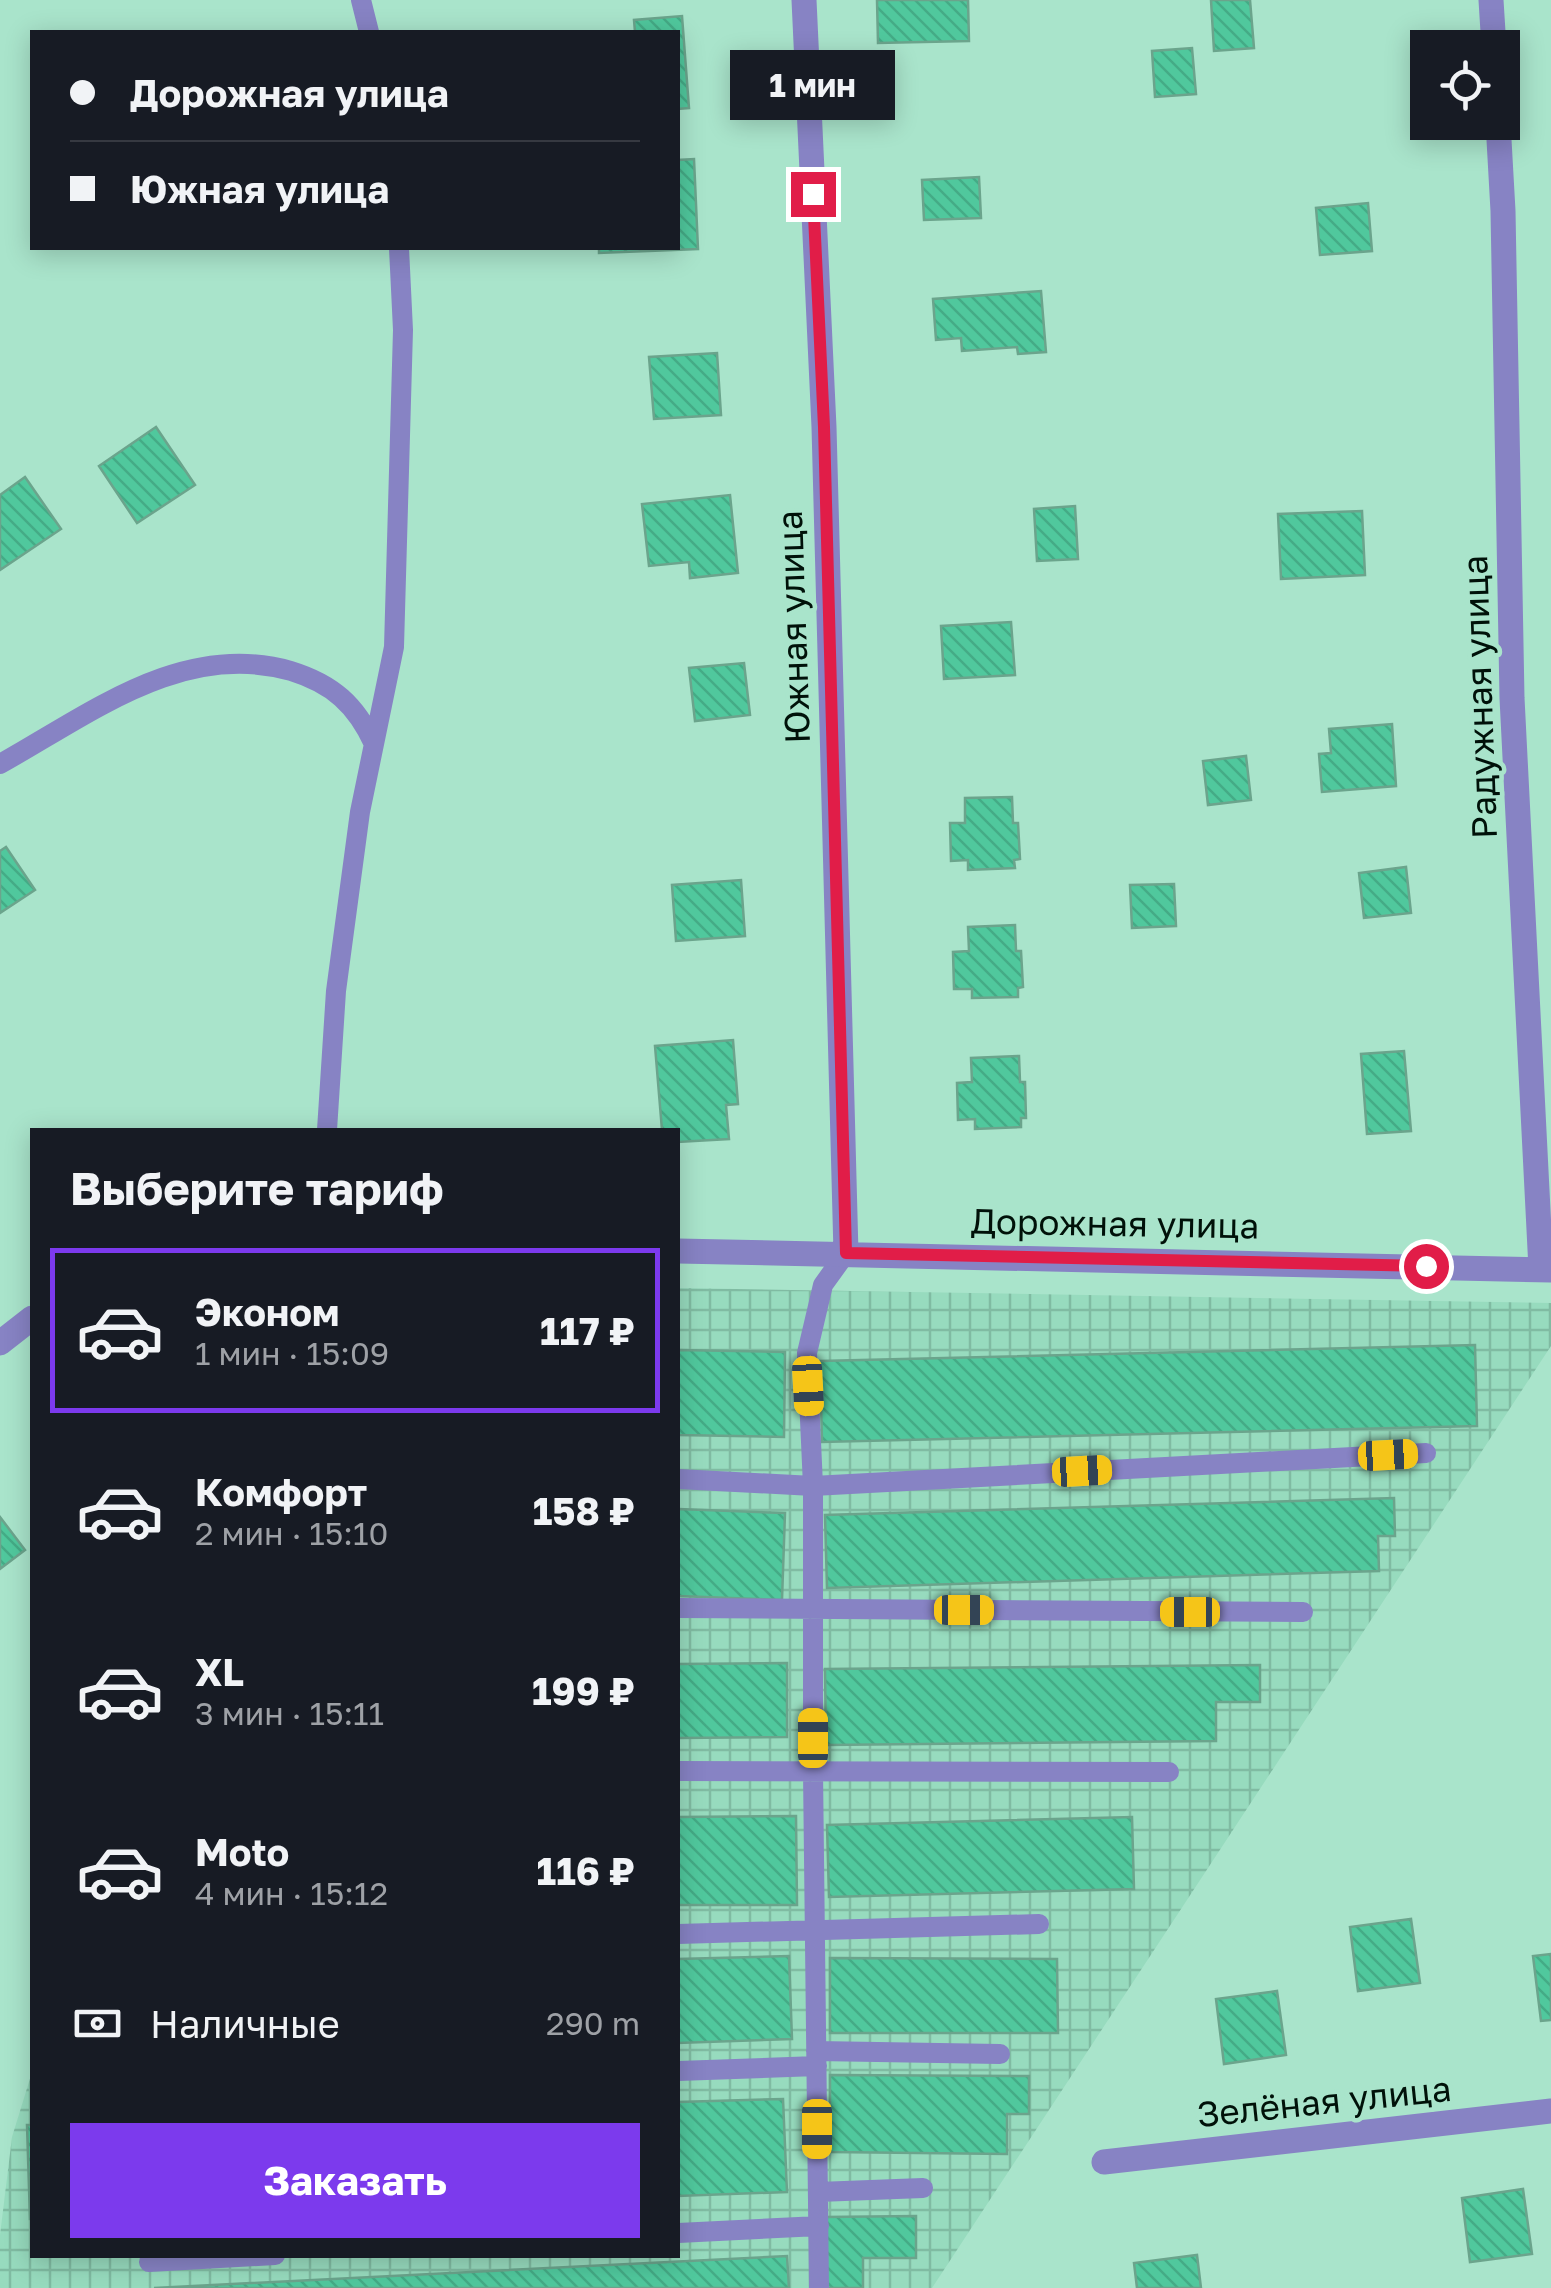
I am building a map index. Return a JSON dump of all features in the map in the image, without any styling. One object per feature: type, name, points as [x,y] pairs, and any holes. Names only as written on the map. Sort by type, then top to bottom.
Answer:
[{"type":"street","name":"Южная улица","points":[[804,0],[824,427],[846,1253]]},
{"type":"street","points":[[1491,0],[1493,30]]},
{"type":"street","name":"Радужная улица","points":[[1499,140],[1512,698],[1546,1270]]},
{"type":"street","name":"Дорожная улица","points":[[680,1251],[1546,1270]]},
{"type":"street","points":[[1,1341],[30,1319]]},
{"type":"street","name":"Зелёная улица","points":[[1104,2162],[1551,2111]]},
{"type":"lane","points":[[361,0],[368,30]]},
{"type":"lane","points":[[328,1128],[336,991],[360,812],[394,646],[403,330],[400,250]]},
{"type":"lane","points":[[0,764],[162,677],[206,664],[243,661],[304,675],[331,688],[360,714],[374,744]]},
{"type":"lane","points":[[819,2288],[813,1486],[807,1353],[823,1285],[846,1253]]},
{"type":"lane","points":[[680,1479],[813,1486],[1426,1453]]},
{"type":"lane","points":[[680,1608],[1303,1612]]},
{"type":"lane","points":[[680,1771],[1169,1772]]},
{"type":"lane","points":[[680,1934],[1038,1924]]},
{"type":"lane","points":[[680,2071],[817,2058],[1000,2054]]},
{"type":"lane","points":[[818,2192],[923,2188]]},
{"type":"lane","points":[[680,2234],[819,2226]]},
{"type":"lane","points":[[149,2262],[221,2258]]},
{"type":"shaded area","points":[[680,1288],[1551,1303],[1551,1346],[932,2288],[0,2288],[0,2235],[12,2137],[30,2078],[30,2258],[680,2258]]},
{"type":"building","points":[[877,0],[968,0],[969,41],[878,43]]},
{"type":"building","points":[[1211,0],[1250,0],[1254,48],[1214,51]]},
{"type":"building","points":[[682,16],[689,108],[680,109],[680,30],[635,30],[634,20]]},
{"type":"building","points":[[1192,48],[1196,94],[1155,97],[1152,51]]},
{"type":"building","points":[[694,159],[698,249],[680,250],[680,160]]},
{"type":"building","points":[[979,177],[981,218],[924,220],[922,180]]},
{"type":"building","points":[[1368,203],[1372,251],[1320,255],[1316,208]]},
{"type":"building","points":[[599,250],[673,250],[599,253]]},
{"type":"building","points":[[1041,291],[1046,352],[1018,354],[1017,347],[962,351],[961,338],[936,340],[933,299]]},
{"type":"building","points":[[717,353],[721,415],[654,419],[649,357]]},
{"type":"building","points":[[156,427],[195,485],[137,523],[99,466]]},
{"type":"building","points":[[25,477],[61,529],[0,570],[0,495]]},
{"type":"building","points":[[730,495],[738,573],[690,578],[689,562],[649,566],[642,504]]},
{"type":"building","points":[[1075,506],[1078,559],[1037,561],[1034,509]]},
{"type":"building","points":[[1362,511],[1365,575],[1281,579],[1278,514]]},
{"type":"building","points":[[1011,622],[1015,675],[944,679],[941,626]]},
{"type":"building","points":[[744,663],[750,715],[695,721],[689,668]]},
{"type":"building","points":[[1392,724],[1396,786],[1322,792],[1319,754],[1331,753],[1329,729]]},
{"type":"building","points":[[1246,756],[1251,800],[1208,805],[1203,761]]},
{"type":"building","points":[[1012,797],[1020,859],[1014,860],[1015,868],[968,870],[968,860],[951,861],[950,823],[965,823],[965,798]]},
{"type":"building","points":[[6,847],[35,890],[0,913],[0,851]]},
{"type":"building","points":[[1406,867],[1411,913],[1364,918],[1359,873]]},
{"type":"building","points":[[741,880],[745,936],[676,941],[672,885]]},
{"type":"building","points":[[1174,884],[1176,926],[1132,928],[1130,885]]},
{"type":"building","points":[[1015,925],[1023,987],[1018,988],[1018,997],[972,998],[972,989],[954,989],[953,952],[969,951],[968,927]]},
{"type":"building","points":[[733,1040],[738,1104],[726,1105],[729,1139],[680,1142],[680,1128],[662,1128],[655,1046]]},
{"type":"building","points":[[1404,1051],[1411,1131],[1367,1134],[1361,1054]]},
{"type":"building","points":[[1019,1056],[1020,1082],[1025,1082],[1026,1118],[1021,1118],[1021,1127],[975,1129],[975,1119],[958,1120],[957,1083],[972,1082],[971,1058]]},
{"type":"building","points":[[1475,1345],[1477,1426],[822,1442],[820,1361]]},
{"type":"building","points":[[680,1350],[785,1352],[784,1437],[680,1435]]},
{"type":"building","points":[[1394,1498],[1395,1536],[1378,1536],[1379,1571],[827,1588],[825,1515]]},
{"type":"building","points":[[680,1509],[785,1513],[782,1600],[680,1596]]},
{"type":"building","points":[[0,1517],[25,1550],[0,1569]]},
{"type":"building","points":[[787,1663],[787,1737],[680,1738],[680,1664]]},
{"type":"building","points":[[1260,1665],[1260,1702],[1216,1702],[1216,1741],[826,1745],[825,1669]]},
{"type":"building","points":[[796,1816],[797,1905],[680,1905],[680,1817]]},
{"type":"building","points":[[1132,1817],[1134,1889],[829,1897],[827,1825]]},
{"type":"building","points":[[1411,1919],[1420,1983],[1358,1991],[1350,1927]]},
{"type":"building","points":[[1551,1954],[1551,2020],[1541,2021],[1533,1956]]},
{"type":"building","points":[[789,1956],[792,2039],[680,2043],[680,1959]]},
{"type":"building","points":[[830,1958],[1057,1959],[1058,2033],[830,2033]]},
{"type":"building","points":[[1277,1991],[1286,2055],[1224,2064],[1216,1999]]},
{"type":"building","points":[[830,2075],[1029,2076],[1029,2114],[1007,2114],[1007,2154],[830,2152]]},
{"type":"building","points":[[783,2099],[787,2192],[680,2196],[680,2102]]},
{"type":"building","points":[[27,2125],[30,2125],[30,2219]]},
{"type":"building","points":[[1523,2189],[1532,2254],[1470,2262],[1462,2198]]},
{"type":"building","points":[[916,2216],[916,2258],[863,2258],[863,2288],[826,2288],[825,2217]]},
{"type":"building","points":[[1197,2255],[1201,2288],[1137,2288],[1134,2263]]},
{"type":"building","points":[[787,2256],[789,2288],[154,2288]]},
{"type":"route","points":[[813,194],[824,427],[846,1253],[1426,1266]]}]
